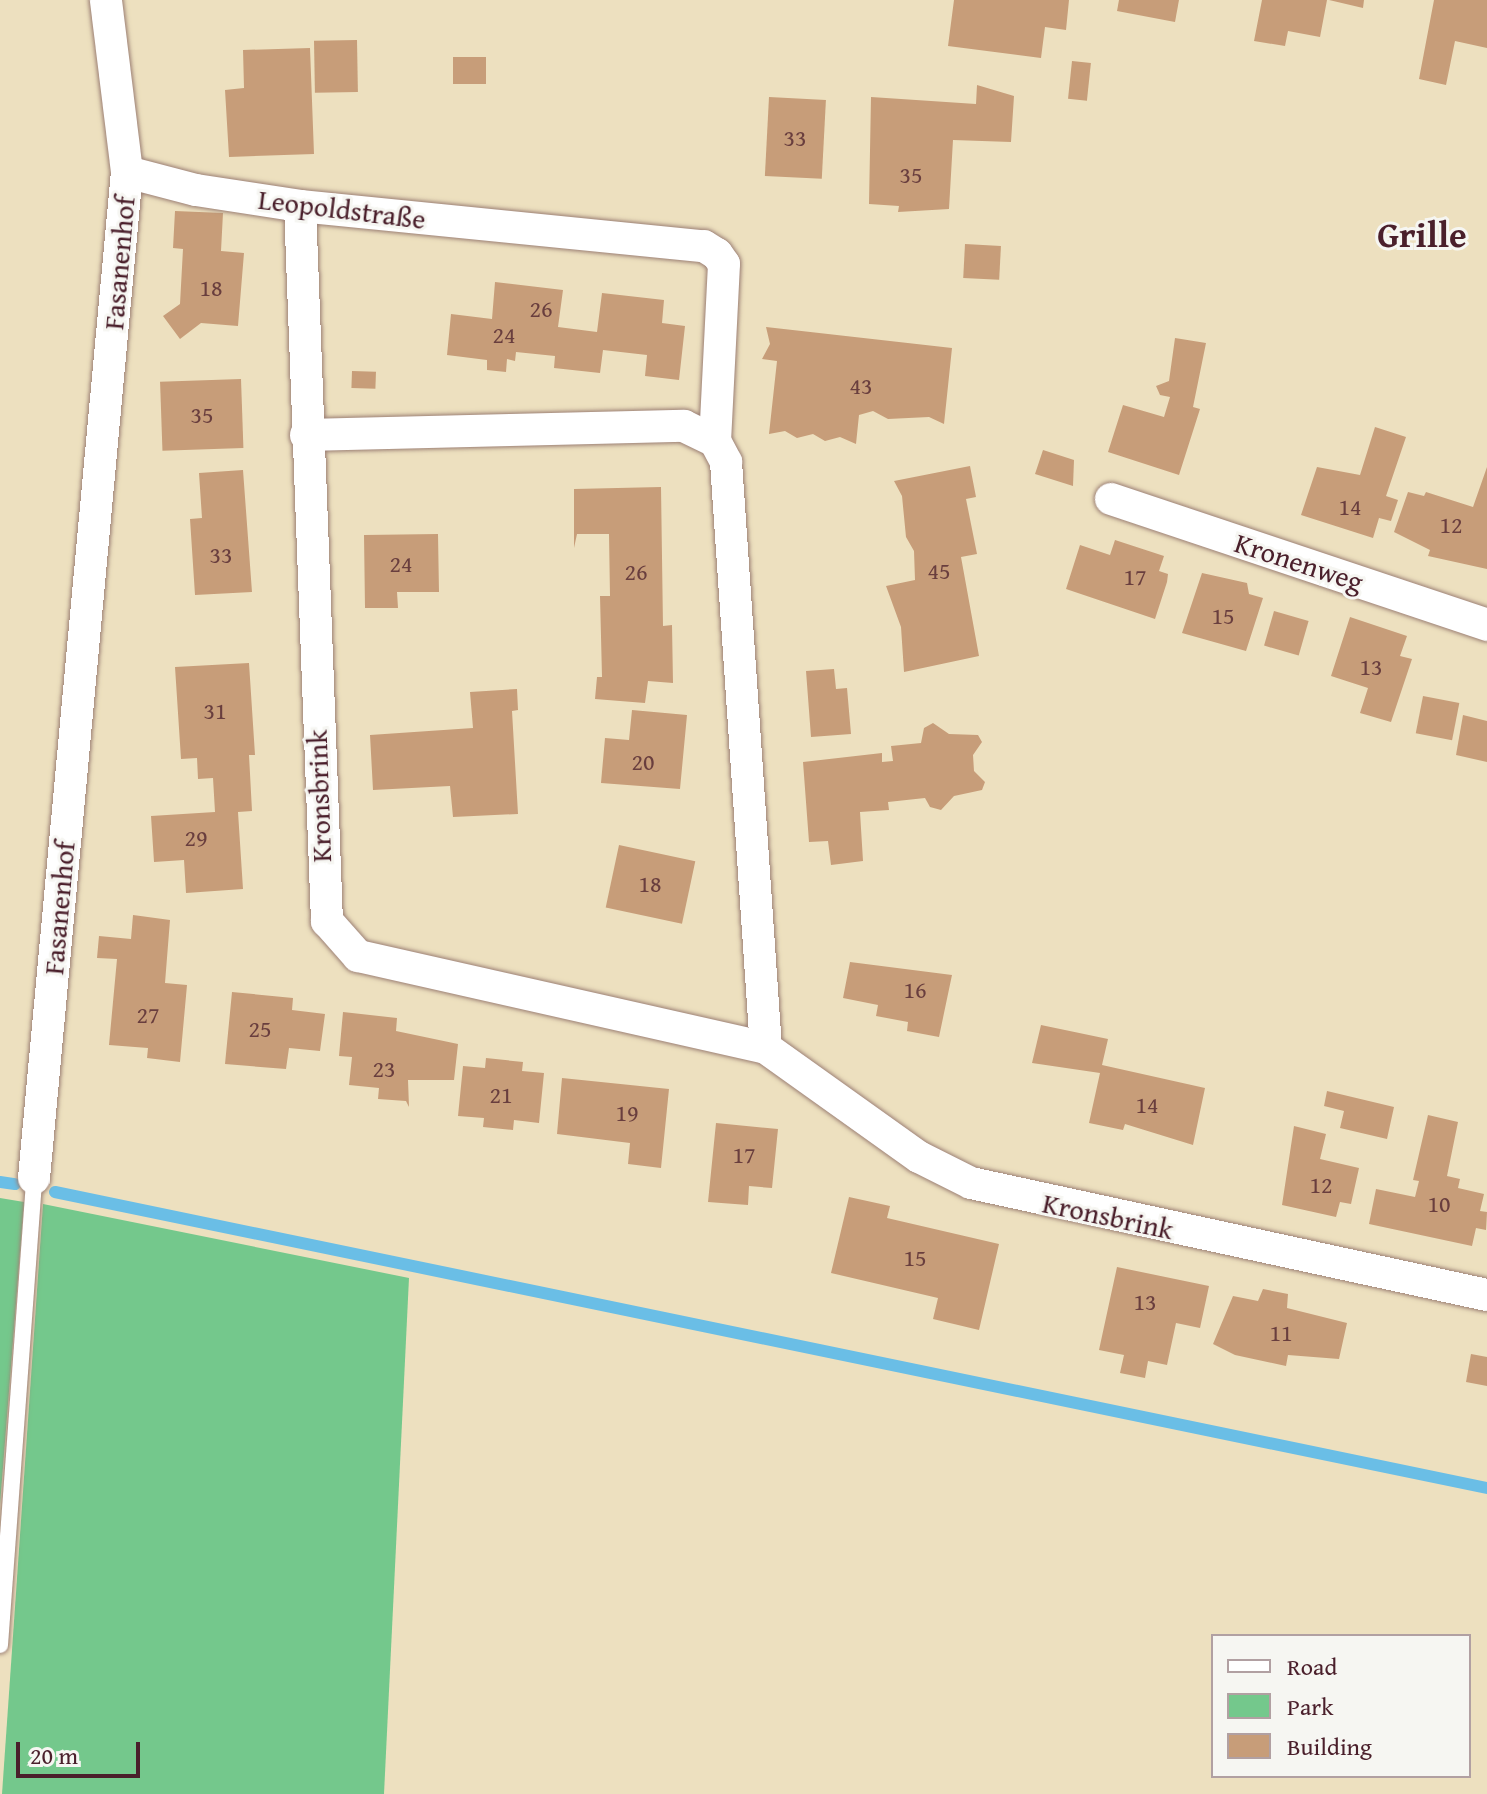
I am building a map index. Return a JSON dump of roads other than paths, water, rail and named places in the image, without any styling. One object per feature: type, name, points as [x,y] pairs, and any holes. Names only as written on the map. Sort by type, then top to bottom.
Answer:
[{"type":"street","points":[[106,0],[127,172]]},
{"type":"street","name":"Leopoldstraße","points":[[127,172],[196,190],[300,206],[704,246],[724,264],[715,441]]},
{"type":"street","name":"Fasanenhof","points":[[34,1178],[127,172]]},
{"type":"street","name":"Kronsbrink","points":[[300,206],[323,902],[338,938],[358,956],[766,1048],[919,1157],[971,1183],[1487,1295]]},
{"type":"street","points":[[306,435],[684,426],[715,441],[726,462],[766,1048]]},
{"type":"street","name":"Kronenweg","points":[[1111,499],[1487,625]]},
{"type":"lane","name":"Fasanenhof","points":[[0,1645],[34,1178]]},
{"type":"waterway","points":[[0,1182],[15,1184]]},
{"type":"waterway","points":[[55,1192],[1487,1488]]},
{"type":"district","name":"Grille","points":[[1422,234]]}]
